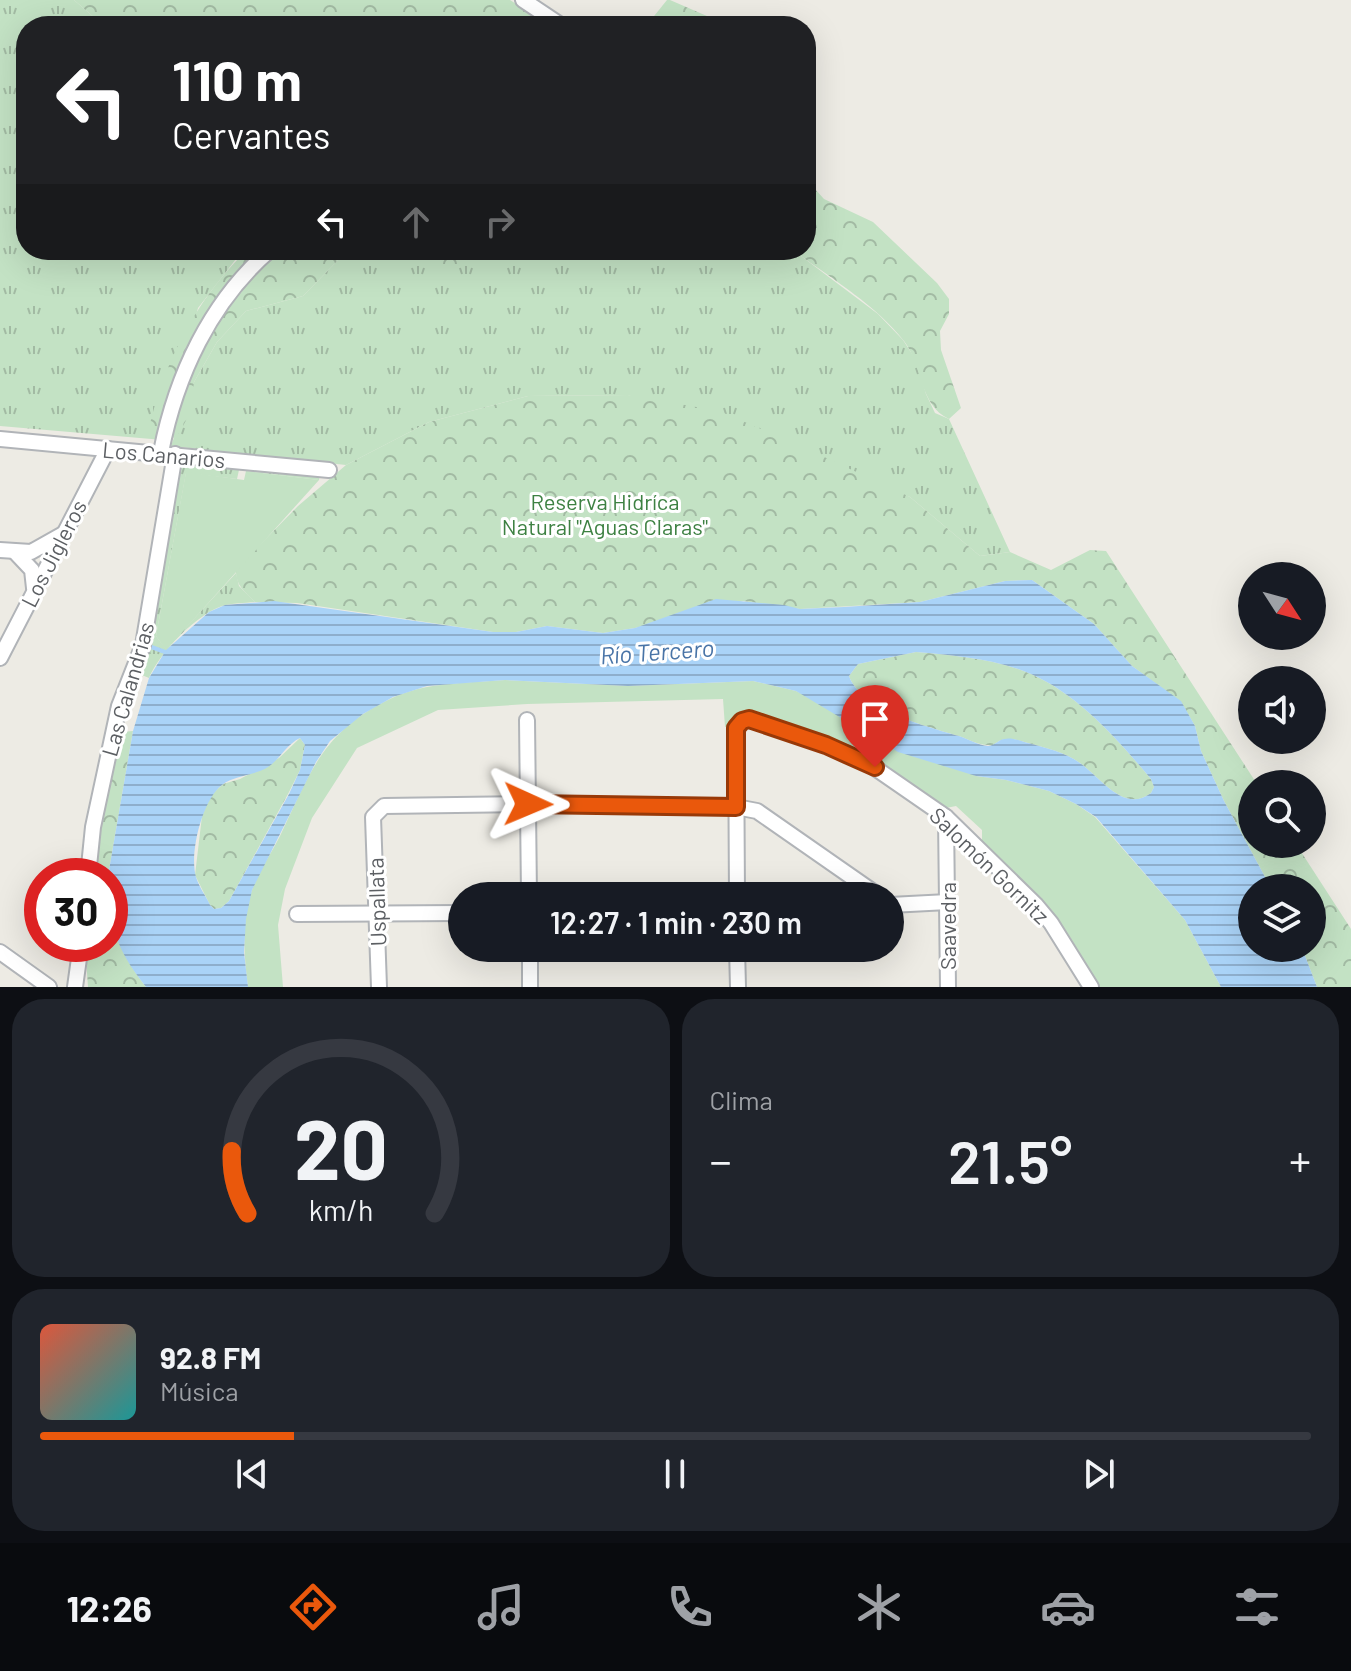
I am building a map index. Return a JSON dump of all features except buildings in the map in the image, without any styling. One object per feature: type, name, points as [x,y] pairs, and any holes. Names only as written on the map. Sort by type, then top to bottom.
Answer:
[{"type":"street","points":[[523,0],[547,16]]},
{"type":"street","name":"Las Calandrias","points":[[90,858],[93,827],[119,706],[143,645],[168,453],[169,415],[203,333],[235,284],[260,260]]},
{"type":"street","name":"Los Canarios","points":[[0,439],[329,470]]},
{"type":"street","name":"Los Jigleros","points":[[0,658],[108,449]]},
{"type":"street","points":[[8,551],[31,552],[63,534]]},
{"type":"street","points":[[8,551],[32,570],[33,592]]},
{"type":"street","name":"Salomón Gornitz","points":[[736,807],[736,728],[742,721],[749,719],[853,755],[946,817],[1036,905],[1051,923],[1091,987]]},
{"type":"street","points":[[527,720],[529,882]]},
{"type":"street","points":[[528,804],[736,807],[757,811],[859,882]]},
{"type":"street","name":"Uspallata","points":[[379,987],[373,817],[384,806],[528,804]]},
{"type":"street","points":[[736,807],[737,882]]},
{"type":"street","name":"Saavedra","points":[[946,817],[948,987]]},
{"type":"street","points":[[904,904],[948,902]]},
{"type":"street","points":[[297,914],[448,913]]},
{"type":"street","points":[[0,952],[49,987]]},
{"type":"street","points":[[75,987],[78,962]]},
{"type":"street","points":[[530,962],[530,987]]},
{"type":"street","points":[[737,962],[738,987]]},
{"type":"green space","points":[[0,0],[74,0],[92,16],[16,16],[16,260],[235,260],[198,308],[163,440],[0,426]]},
{"type":"green space","points":[[74,0],[510,0],[535,16],[92,16]]},
{"type":"green space","points":[[670,0],[707,16],[654,16]]},
{"type":"green space","points":[[816,190],[824,199],[873,222],[937,283],[949,299],[949,314],[940,331],[941,350],[961,408],[949,419],[932,404],[904,341],[866,303],[807,260],[816,260]]},
{"type":"green space","points":[[237,260],[338,260],[303,296],[246,311],[217,342],[194,382],[190,413],[177,437],[160,440],[149,429],[163,380],[185,332]]},
{"type":"green space","points":[[338,260],[806,260],[878,314],[903,340],[916,360],[935,413],[949,419],[1010,552],[980,556],[910,497],[628,395],[528,396],[429,422],[346,465],[171,446],[194,382],[217,342],[246,311],[303,296]]},
{"type":"green space","points":[[421,260],[468,260],[461,266]]},
{"type":"green space","name":"Reserva Hidríca Natural \"Aguas Claras\"","points":[[628,395],[719,411],[910,497],[980,556],[1010,552],[1051,570],[1090,550],[1106,551],[1248,770],[1238,770],[1238,827],[1201,751],[1195,726],[1181,702],[1132,666],[1094,624],[1032,580],[1005,581],[920,602],[800,609],[743,601],[603,633],[547,626],[516,632],[493,632],[297,603],[255,602],[239,584],[236,569],[298,506],[346,465],[429,422],[528,396]]},
{"type":"green space","points":[[187,462],[320,474],[319,480],[239,470],[237,479],[186,473],[156,636],[166,649],[236,573],[239,586],[255,602],[222,606],[201,617],[170,646],[149,678],[137,673],[159,590],[179,471]]},
{"type":"green space","points":[[246,471],[319,480],[166,650],[156,636],[186,472],[244,480]]},
{"type":"green space","points":[[916,652],[989,661],[1018,669],[1049,683],[1081,706],[1125,749],[1151,779],[1154,787],[1151,793],[1141,798],[1122,796],[1062,753],[1010,739],[992,745],[981,744],[914,722],[881,708],[856,688],[849,676],[858,664]]},
{"type":"green space","points":[[505,680],[628,686],[753,681],[796,691],[976,776],[1049,791],[1095,817],[1185,920],[1221,987],[1100,987],[1070,937],[1042,900],[982,841],[982,830],[956,806],[946,808],[864,752],[751,712],[738,714],[725,727],[723,699],[527,704],[438,710],[357,748],[312,818],[285,889],[278,925],[283,987],[248,987],[245,926],[252,890],[310,773],[334,739],[369,711],[405,693],[447,684]]},
{"type":"green space","points":[[133,731],[111,858],[94,858],[117,740],[121,732]]},
{"type":"green space","points":[[300,738],[305,745],[300,770],[288,794],[229,901],[221,908],[214,909],[195,875],[202,816],[210,796],[223,784],[240,779],[279,758]]},
{"type":"green space","name":"Reserva Hidríca Natural \"Aguas Claras\"","points":[[1255,858],[1305,858],[1315,874],[1263,874]]},
{"type":"green space","name":"Reserva Hidríca Natural \"Aguas Claras\"","points":[[1326,890],[1351,929],[1351,987],[1317,987],[1307,962],[1326,962]]},
{"type":"green space","points":[[128,959],[146,987],[88,987],[86,962],[128,962]]},
{"type":"water","name":"Río Tercero","points":[[1032,580],[1094,624],[1132,666],[1181,701],[1195,726],[1201,751],[1238,827],[1238,858],[1255,858],[1263,874],[1238,874],[1238,962],[1307,962],[1317,987],[1221,987],[1185,920],[1096,817],[1076,804],[1049,791],[976,776],[898,752],[796,691],[753,681],[628,686],[505,680],[427,686],[393,697],[363,714],[330,741],[316,762],[252,890],[244,952],[248,987],[146,987],[128,961],[128,858],[111,858],[133,731],[149,678],[166,650],[209,612],[225,605],[274,601],[493,632],[516,632],[547,626],[603,633],[635,628],[716,599],[800,609],[920,602],[1005,581]],"holes":[[[916,652],[959,656],[1018,669],[1065,694],[1097,720],[1125,749],[1151,779],[1154,787],[1151,793],[1141,798],[1122,796],[1062,753],[1010,738],[990,746],[984,745],[914,722],[881,708],[856,688],[849,676],[858,664]],[[300,738],[305,745],[300,770],[289,794],[229,901],[221,908],[214,909],[199,884],[194,867],[199,828],[209,802],[222,785],[268,767]]]},
{"type":"waterway","points":[[146,645],[165,652]]},
{"type":"route","points":[[528,804],[736,807],[736,728],[749,719],[853,755],[875,767]]}]
